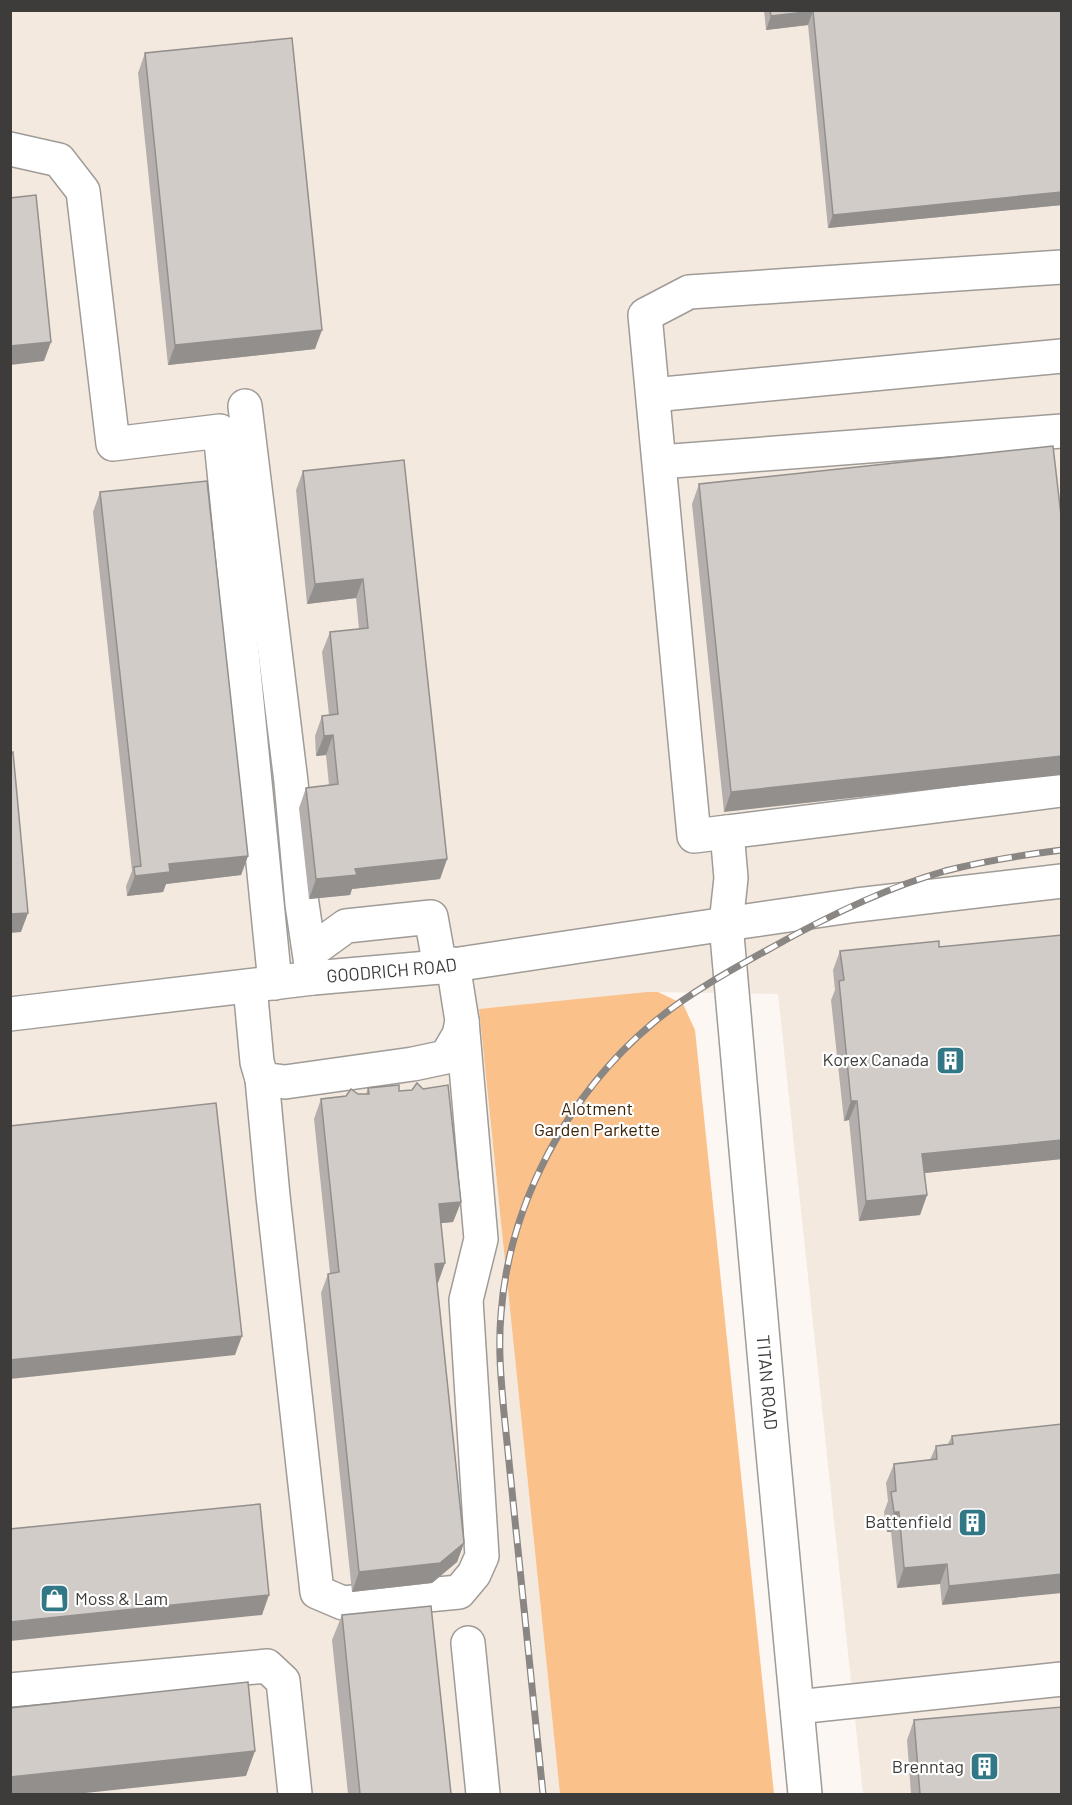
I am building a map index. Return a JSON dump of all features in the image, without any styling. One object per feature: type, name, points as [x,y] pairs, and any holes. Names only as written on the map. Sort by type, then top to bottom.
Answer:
[{"type":"street","points":[[10,149],[59,160],[83,191],[113,444],[220,431],[263,984],[257,1062],[262,1080],[317,1592],[343,1603],[459,1592],[474,1574],[482,1556],[466,1300],[481,1239],[462,1021],[447,965],[430,917],[346,926],[312,965]]},
{"type":"street","points":[[1062,267],[690,292],[645,315],[694,836],[1062,790]]},
{"type":"street","points":[[653,395],[1062,356]]},
{"type":"street","points":[[245,406],[291,782],[302,904],[312,965]]},
{"type":"street","points":[[660,462],[1062,431]]},
{"type":"street","points":[[726,924],[731,878],[727,832]]},
{"type":"street","name":"GOODRICH ROAD","points":[[10,1014],[263,984],[312,965],[447,965],[857,904],[1062,881]]},
{"type":"street","name":"TITAN ROAD","points":[[726,924],[805,1794]]},
{"type":"street","points":[[262,1080],[285,1082],[413,1064],[446,1057],[459,1035],[462,1021]]},
{"type":"street","points":[[468,1643],[483,1794]]},
{"type":"street","points":[[10,1690],[267,1666],[283,1681],[295,1794]]},
{"type":"street","points":[[797,1707],[1062,1679]]},
{"type":"shaded area","points":[[11,11],[1061,11],[1061,1794],[863,1794],[778,994],[658,992],[479,1009],[560,1794],[11,1794]]},
{"type":"green space","name":"Alotment Garden Parkette","points":[[658,992],[683,1004],[695,1030],[774,1794],[560,1794],[479,1009]]},
{"type":"building","points":[[770,10],[1062,10],[1062,192],[833,215],[813,11],[771,16]]},
{"type":"building","points":[[292,38],[322,330],[175,345],[145,53]]},
{"type":"building","points":[[36,195],[51,342],[10,346],[10,198]]},
{"type":"building","points":[[1053,446],[1062,524],[1062,756],[731,792],[699,484]]},
{"type":"building","points":[[404,460],[447,859],[355,869],[357,875],[316,879],[306,788],[338,784],[333,735],[324,736],[322,716],[338,714],[330,632],[368,628],[363,579],[315,584],[303,471]]},
{"type":"building","points":[[207,481],[248,856],[169,864],[170,872],[135,876],[134,867],[141,866],[100,492]]},
{"type":"building","points":[[13,752],[28,913],[10,914],[10,753]]},
{"type":"building","name":"Korex Canada","points":[[1062,935],[1062,1140],[922,1154],[927,1195],[866,1201],[857,1101],[851,1101],[839,981],[844,980],[840,951],[939,941],[939,947]]},
{"type":"building","points":[[417,1083],[423,1089],[448,1085],[461,1202],[439,1204],[445,1263],[435,1264],[464,1543],[440,1563],[359,1572],[328,1274],[339,1272],[321,1099],[346,1096],[351,1089],[358,1094],[369,1094],[368,1088],[399,1085],[399,1091],[412,1090]]},
{"type":"building","points":[[216,1103],[242,1336],[10,1360],[10,1126]]},
{"type":"building","name":"Battenfield","points":[[1062,1424],[1062,1574],[949,1586],[947,1564],[904,1568],[899,1512],[894,1512],[891,1492],[896,1491],[894,1464],[937,1459],[936,1446],[953,1444],[952,1436]]},
{"type":"building","points":[[260,1504],[269,1595],[10,1622],[10,1529]]},
{"type":"building","points":[[431,1606],[451,1794],[360,1794],[342,1615]]},
{"type":"building","points":[[248,1682],[255,1751],[10,1777],[10,1708]]},
{"type":"building","name":"Brenntag","points":[[1062,1707],[1062,1794],[920,1794],[914,1720]]},
{"type":"railway","points":[[543,1794],[504,1413],[500,1339],[506,1273],[516,1232],[530,1192],[548,1154],[570,1117],[622,1051],[667,1012],[726,973],[834,914],[900,886],[974,864],[1062,850]]},
{"type":"place","name":"Korex Canada","points":[[950,1060]]},
{"type":"place","name":"Battenfield","points":[[973,1522]]},
{"type":"place","name":"Moss & Lam","points":[[54,1599]]},
{"type":"place","name":"Brenntag","points":[[985,1767]]}]
